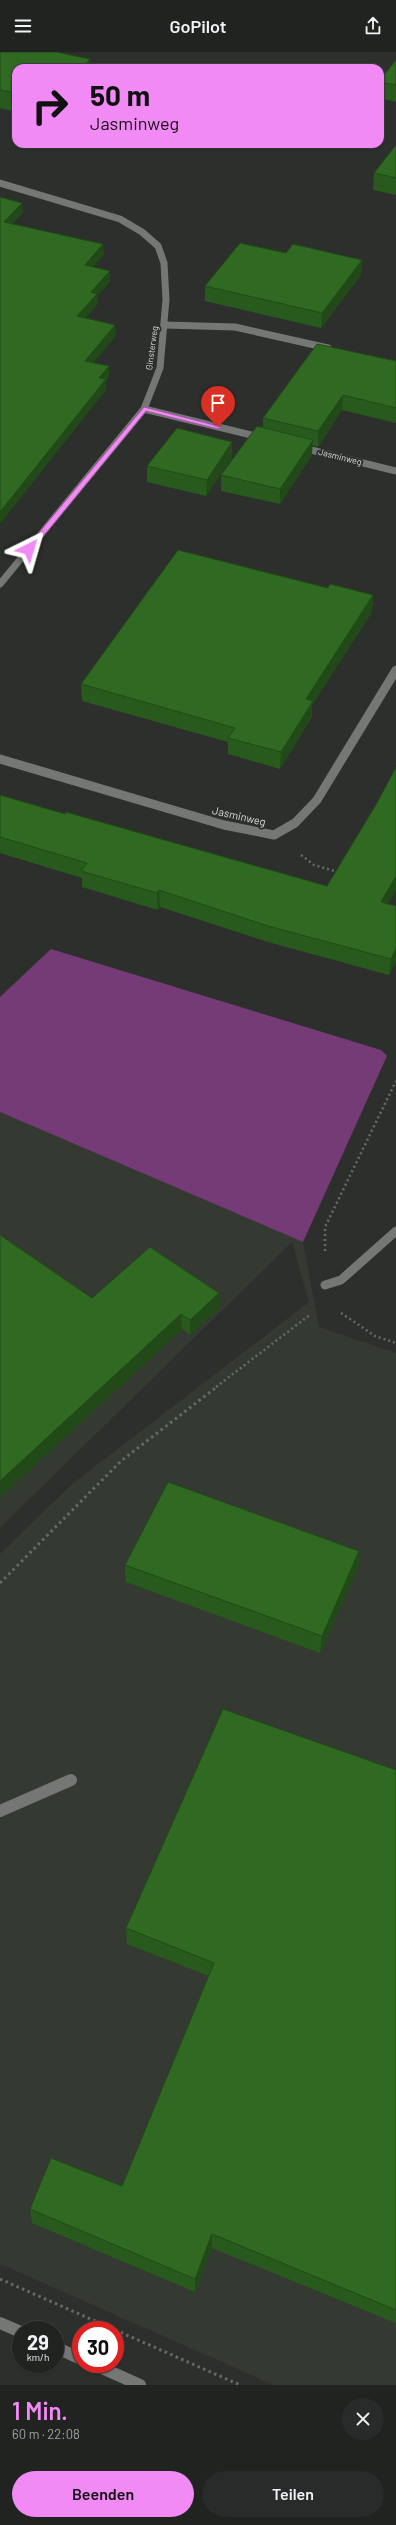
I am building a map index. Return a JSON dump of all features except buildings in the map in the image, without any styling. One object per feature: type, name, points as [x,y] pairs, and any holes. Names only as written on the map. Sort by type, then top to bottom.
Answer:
[{"type":"street","name":"Ginsterweg","points":[[0,183],[120,218],[142,232],[158,246],[164,263],[164,325],[160,368],[144,409],[0,584]]},
{"type":"street","points":[[164,325],[235,327],[335,349]]},
{"type":"street","points":[[144,409],[274,441]]},
{"type":"street","name":"Jasminweg","points":[[289,445],[396,471]]},
{"type":"street","name":"Jasminweg","points":[[0,759],[224,825],[274,835],[295,823],[317,800],[396,670]]},
{"type":"street","points":[[325,1285],[341,1280],[396,1231]]},
{"type":"street","points":[[0,1811],[70,1780]]},
{"type":"street","points":[[0,2323],[12,2328]]},
{"type":"street","points":[[113,2373],[140,2385]]},
{"type":"path","points":[[274,835],[314,865],[344,874]]},
{"type":"path","points":[[396,1081],[325,1227],[325,1285],[330,1300],[336,1311],[375,1336],[396,1343]]},
{"type":"path","points":[[0,1583],[121,1461],[330,1300]]},
{"type":"path","points":[[0,2279],[240,2385]]},
{"type":"shaded area","points":[[51,949],[381,1050],[387,1056],[303,1242],[0,1112],[0,997]]},
{"type":"shaded area","points":[[0,1112],[303,1242],[319,1327],[396,1353],[396,2385],[274,2385],[0,2264],[0,1554],[72,1484],[309,1302],[292,1242],[0,1528]]},
{"type":"route","points":[[29,549],[144,409],[218,427]]}]
